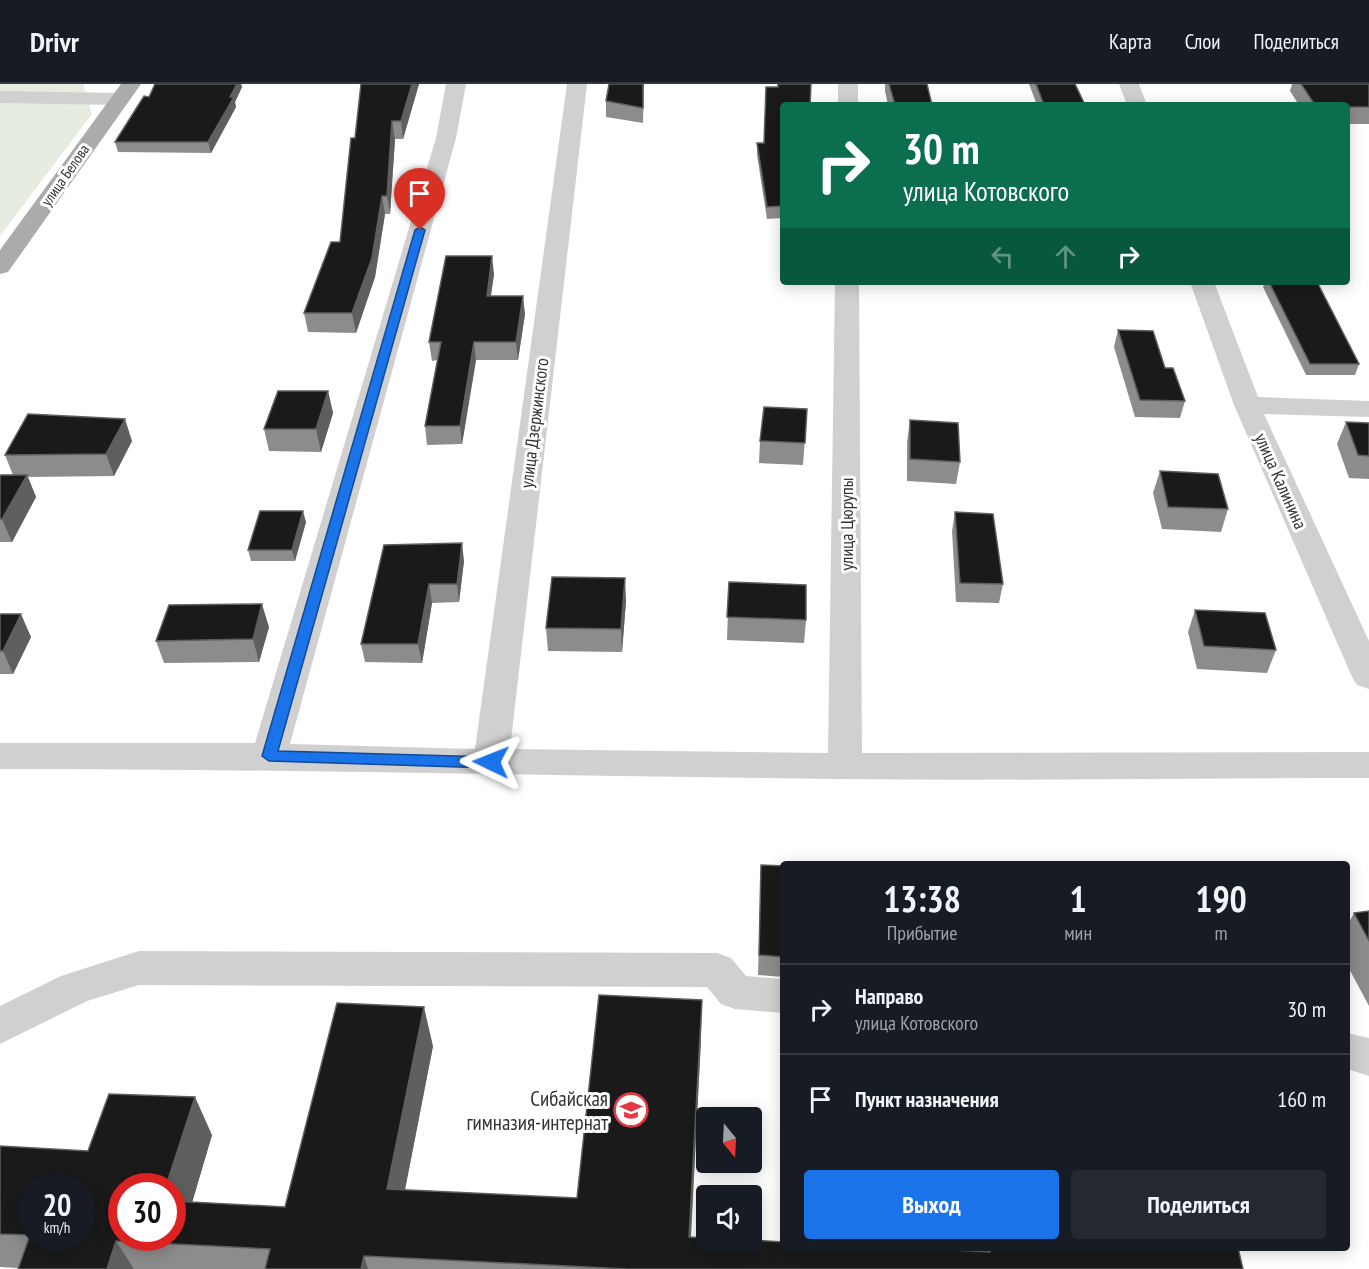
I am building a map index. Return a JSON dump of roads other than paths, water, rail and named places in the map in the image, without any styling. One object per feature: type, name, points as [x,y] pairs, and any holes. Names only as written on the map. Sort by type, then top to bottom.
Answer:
[{"type":"main road","name":"улица Белова","points":[[0,267],[125,92]]},
{"type":"street","points":[[269,756],[446,138],[456,84]]},
{"type":"street","name":"улица Дзержинского","points":[[491,762],[577,84]]},
{"type":"street","points":[[848,84],[848,102]]},
{"type":"street","points":[[1129,84],[1136,102]]},
{"type":"street","points":[[0,97],[125,92]]},
{"type":"street","name":"улица Цюрупы","points":[[845,766],[847,285]]},
{"type":"street","name":"улица Калинина","points":[[1203,285],[1247,405],[1369,677]]},
{"type":"street","points":[[1247,405],[1369,409]]},
{"type":"street","points":[[0,756],[269,756],[491,762],[845,766],[1369,765]]},
{"type":"street","points":[[0,1026],[75,988],[140,968],[717,970],[735,992],[780,996]]},
{"type":"street","points":[[1350,1052],[1369,1057]]},
{"type":"place","name":"Сибайская гимназия-интернат","points":[[631,1110]]}]
